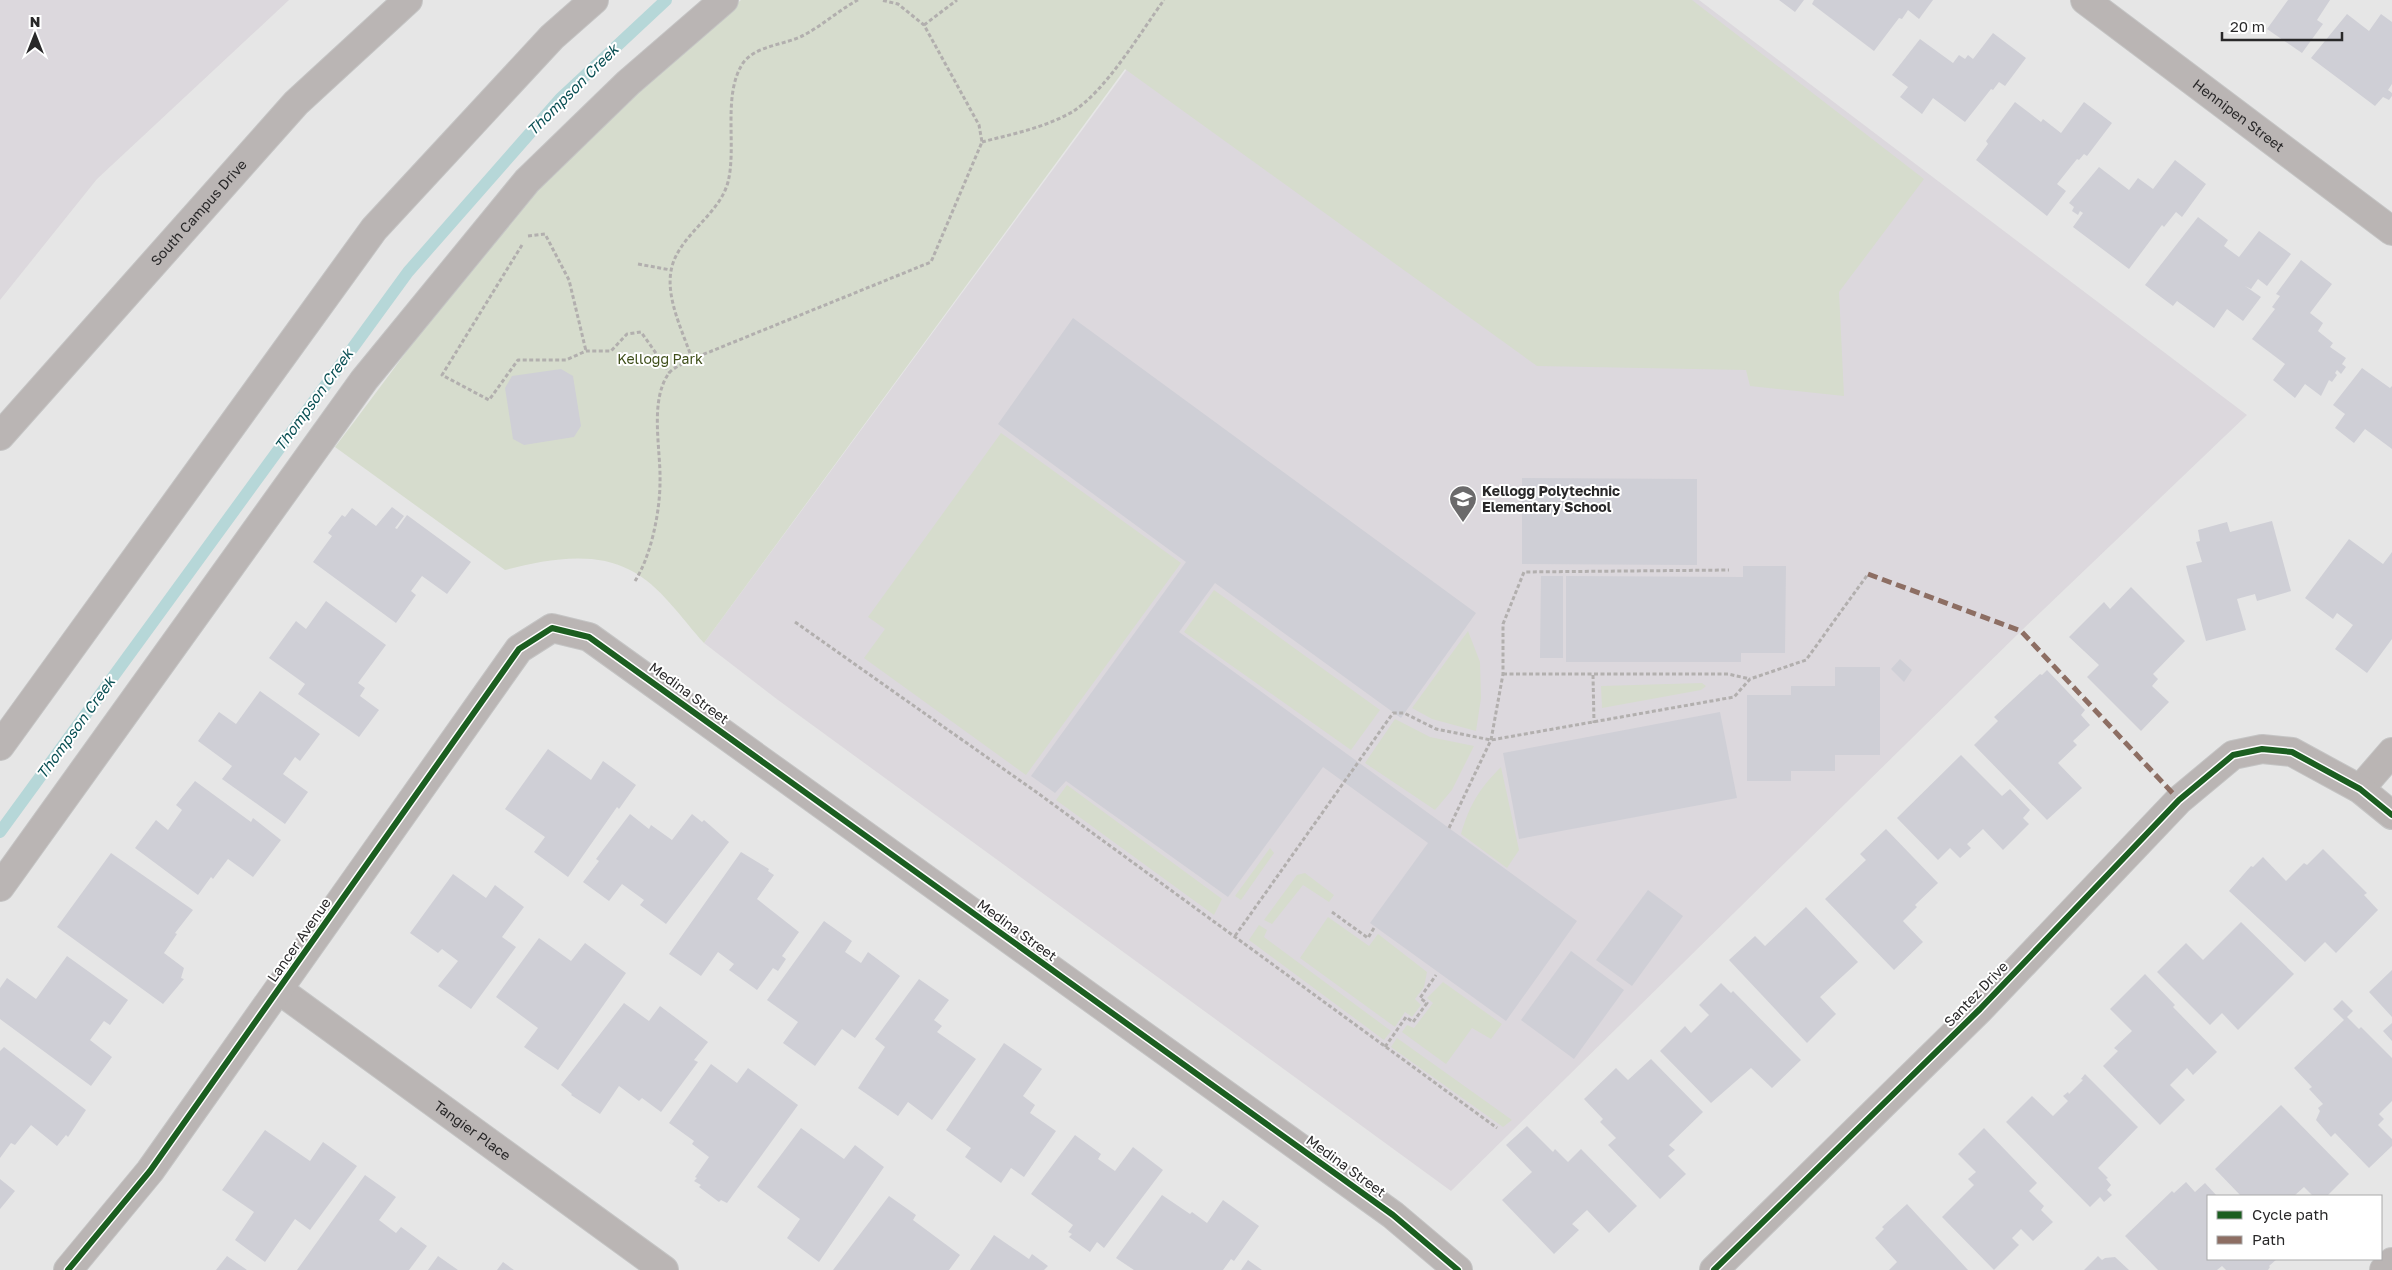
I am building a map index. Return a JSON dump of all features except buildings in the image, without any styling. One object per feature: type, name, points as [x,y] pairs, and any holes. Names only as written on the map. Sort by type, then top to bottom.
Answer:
[{"type":"street","name":"South Campus Drive","points":[[0,436],[296,103],[408,0]]},
{"type":"street","points":[[0,746],[374,228],[552,38],[594,0]]},
{"type":"street","points":[[0,887],[364,380],[527,181],[628,83],[724,0]]},
{"type":"street","name":"Hennipen Street","points":[[2086,0],[2392,231]]},
{"type":"street","name":"Lancer Avenue","points":[[68,1270],[150,1171],[520,649],[552,628]]},
{"type":"street","name":"Medina Street","points":[[552,628],[589,636],[1385,1209],[1458,1270]]},
{"type":"street","name":"Santez Drive","points":[[1714,1270],[1980,1009],[2179,800],[2233,755],[2262,749],[2292,752],[2360,789],[2392,815]]},
{"type":"street","points":[[2360,789],[2392,752]]},
{"type":"street","name":"Tangier Place","points":[[279,990],[664,1270]]},
{"type":"street","points":[[2384,1270],[2392,1262]]},
{"type":"path","points":[[692,359],[672,299],[671,270],[679,251],[723,195],[731,163],[732,103],[737,77],[744,63],[754,52],[805,35],[844,7],[858,0]]},
{"type":"path","points":[[635,582],[644,567],[659,505],[658,402],[670,372],[692,359],[931,262],[982,142],[979,125],[924,25],[898,4],[881,0]]},
{"type":"path","points":[[924,25],[958,0]]},
{"type":"path","points":[[982,142],[1034,129],[1073,111],[1102,85],[1164,0]]},
{"type":"path","points":[[586,351],[569,280],[545,234],[528,236],[442,375],[488,400],[518,360],[566,360],[586,351],[610,351],[627,334],[641,332],[670,372]]},
{"type":"path","points":[[638,264],[671,270]]},
{"type":"path","points":[[1449,828],[1491,740],[1504,674],[1504,624],[1524,572],[1729,570]]},
{"type":"path","points":[[1234,936],[1393,713],[1404,713],[1436,729],[1491,740],[1734,697],[1750,679],[1806,660],[1868,574]]},
{"type":"path","points":[[795,622],[1234,936],[1497,1128]]},
{"type":"path","points":[[1504,674],[1728,674],[1750,679]]},
{"type":"path","points":[[1593,675],[1594,723]]},
{"type":"path","points":[[1332,912],[1368,938],[1374,928]]},
{"type":"path","points":[[1385,1047],[1406,1017],[1413,1022],[1427,1004],[1420,998],[1436,975]]},
{"type":"shaded area","points":[[0,0],[289,0],[97,179],[0,300]]},
{"type":"shaded area","name":"Kellogg Polytechnic Elementary School","points":[[1178,0],[1699,0],[2247,415],[2021,631],[1451,1191],[778,700],[704,643]]},
{"type":"green space","name":"Kellogg Park","points":[[741,0],[1692,0],[1924,179],[1839,292],[1844,396],[1750,386],[1746,370],[1537,366],[1125,69],[704,643],[661,593],[641,576],[630,570],[600,560],[568,559],[551,560],[505,570],[335,447],[490,243],[546,179],[616,109]]},
{"type":"green space","points":[[1001,433],[1181,563],[1026,775],[864,658],[885,629],[868,617]]},
{"type":"green space","points":[[1214,590],[1380,710],[1351,750],[1184,632]]},
{"type":"green space","points":[[1468,631],[1480,662],[1481,698],[1476,731],[1432,719],[1412,708]]},
{"type":"green space","points":[[1702,683],[1706,686],[1701,690],[1602,708],[1601,686]]},
{"type":"green space","points":[[1395,719],[1430,737],[1474,746],[1452,790],[1435,810],[1365,763]]},
{"type":"green space","points":[[1501,767],[1519,850],[1507,868],[1461,834],[1476,798]]},
{"type":"green space","points":[[1067,785],[1222,899],[1214,915],[1056,800]]},
{"type":"green space","points":[[1270,848],[1274,853],[1241,900],[1235,896]]},
{"type":"green space","points":[[1305,873],[1334,895],[1329,902],[1303,885],[1272,924],[1264,920],[1297,875]]},
{"type":"green space","points":[[1328,917],[1369,946],[1378,934],[1427,972],[1424,987],[1415,999],[1421,1005],[1412,1017],[1405,1012],[1395,1027],[1300,958]]},
{"type":"green space","points":[[1259,925],[1267,930],[1264,937],[1391,1031],[1384,1040],[1249,940]]},
{"type":"green space","points":[[1443,982],[1502,1024],[1491,1039],[1472,1028],[1446,1064],[1402,1032],[1407,1025],[1414,1028],[1433,1003],[1427,998]]},
{"type":"green space","points":[[1397,1038],[1512,1120],[1503,1127],[1391,1047]]},
{"type":"waterway","name":"Thompson Creek","points":[[0,832],[408,272],[560,99],[666,0]]},
{"type":"marked path","points":[[1868,574],[2021,631],[2179,800]]},
{"type":"cycle path","points":[[68,1270],[150,1171],[519,649],[552,628],[589,637],[1393,1215],[1458,1270]]},
{"type":"cycle path","points":[[1714,1270],[1980,1009],[2179,800],[2233,755],[2262,749],[2292,752],[2360,789],[2392,815]]},
{"type":"place","name":"Kellogg Polytechnic Elementary School","points":[[1463,523]]}]
